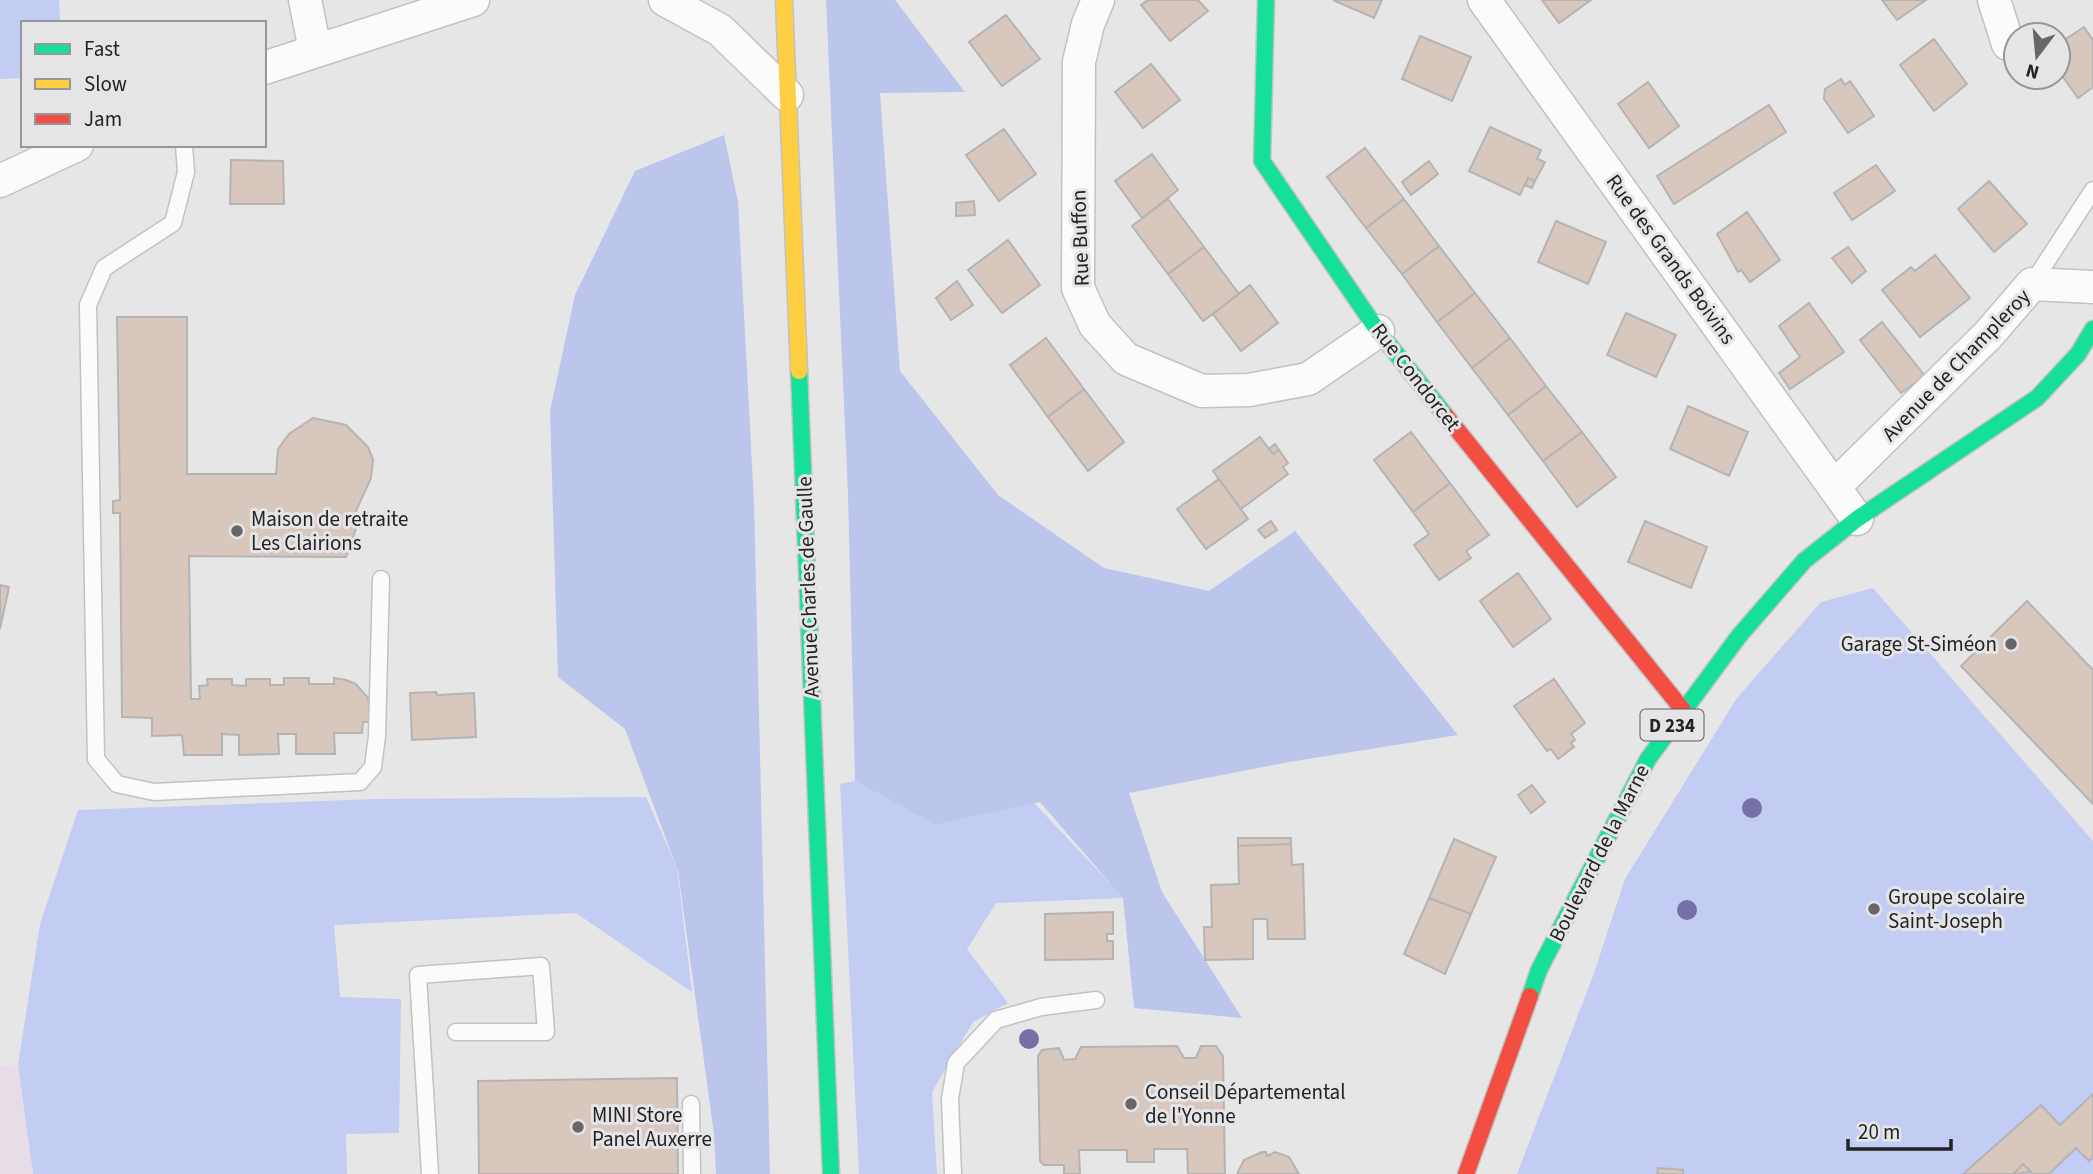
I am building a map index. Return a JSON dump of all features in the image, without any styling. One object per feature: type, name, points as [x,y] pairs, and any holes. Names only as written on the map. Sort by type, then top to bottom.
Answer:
[{"type":"main road","name":"Avenue Charles de Gaulle","points":[[784,0],[831,1174]]},
{"type":"main road","name":"Rue Condorcet","points":[[1266,0],[1262,161],[1378,331],[1683,710]]},
{"type":"main road","name":"D 234","points":[[2037,398],[2078,354],[2093,329]]},
{"type":"main road","name":"D 234","points":[[2037,398],[2066,388]]},
{"type":"main road","name":"Boulevard de la Marne","points":[[1466,1174],[1539,970],[1648,759],[1683,710],[1739,636],[1804,561],[1857,519],[2037,398]]},
{"type":"street","points":[[305,0],[315,50]]},
{"type":"street","points":[[266,67],[473,0]]},
{"type":"street","points":[[664,0],[720,30],[787,95]]},
{"type":"street","name":"Rue Buffon","points":[[1098,0],[1088,24],[1079,75],[1078,288],[1095,325],[1126,359],[1202,390],[1249,390],[1308,379],[1378,331]]},
{"type":"street","name":"Rue des Grands Boivins","points":[[1484,0],[1857,519]]},
{"type":"street","points":[[1994,0],[2002,25]]},
{"type":"street","points":[[0,181],[73,147]]},
{"type":"street","name":"Avenue de Champleroy","points":[[1835,486],[1988,335],[2032,284],[2093,287]]},
{"type":"lane","points":[[184,147],[186,172],[173,223],[104,268],[88,305],[96,759],[117,784],[155,792],[360,782],[373,766],[377,736],[381,579]]},
{"type":"lane","points":[[2032,284],[2093,190]]},
{"type":"lane","points":[[430,1174],[418,975],[541,966],[545,1032],[456,1032]]},
{"type":"lane","points":[[953,1174],[950,1099],[956,1063],[996,1020],[1041,1007],[1096,1000]]},
{"type":"lane","points":[[691,1104],[692,1174]]},
{"type":"shaded area","points":[[0,0],[59,0],[60,21],[21,21],[21,78],[0,79]]},
{"type":"shaded area","points":[[826,0],[895,0],[965,92],[880,93],[900,371],[998,495],[1104,568],[1209,591],[1295,531],[1458,735],[1289,762],[1129,793],[1162,892],[1242,1018],[1134,1008],[1123,898],[1040,802],[935,825],[855,781],[848,494]]},
{"type":"shaded area","points":[[724,135],[738,202],[754,503],[770,1174],[716,1174],[714,1134],[678,871],[625,729],[558,677],[550,411],[575,295],[635,171]]},
{"type":"shaded area","name":"Groupe scolaire Saint-Joseph","points":[[1873,588],[2093,841],[2093,1174],[1517,1174],[1593,976],[1625,879],[1737,698],[1821,602]]},
{"type":"shaded area","points":[[855,781],[935,825],[1034,803],[1124,898],[996,903],[967,949],[1008,1003],[973,1022],[932,1092],[937,1174],[859,1174],[840,784]]},
{"type":"shaded area","points":[[646,797],[677,868],[692,992],[576,913],[334,925],[340,997],[401,999],[399,1133],[346,1134],[347,1174],[33,1174],[18,1065],[40,924],[78,810],[376,799]]},
{"type":"shaded area","points":[[18,1065],[33,1174],[0,1174],[0,1066]]},
{"type":"building","points":[[1148,0],[1198,0],[1208,11],[1170,41],[1141,5]]},
{"type":"building","points":[[1333,0],[1382,0],[1374,18]]},
{"type":"building","points":[[1542,0],[1591,0],[1559,23]]},
{"type":"building","points":[[1882,0],[1926,0],[1897,20]]},
{"type":"building","points":[[1006,15],[1040,59],[1002,86],[969,42]]},
{"type":"building","points":[[2084,27],[2093,40],[2093,87],[2078,98],[2072,90],[2072,35]]},
{"type":"building","points":[[1420,36],[1471,57],[1452,101],[1402,79]]},
{"type":"building","points":[[1934,39],[1967,84],[1934,111],[1900,65]]},
{"type":"building","points":[[1151,64],[1180,100],[1143,128],[1115,92]]},
{"type":"building","points":[[1841,79],[1845,85],[1850,81],[1874,116],[1848,133],[1824,99],[1825,89]]},
{"type":"building","points":[[1648,82],[1679,126],[1649,148],[1618,104]]},
{"type":"building","points":[[1769,105],[1786,132],[1674,204],[1657,176]]},
{"type":"building","points":[[1490,127],[1541,150],[1537,159],[1545,162],[1535,181],[1528,178],[1520,195],[1469,171]]},
{"type":"building","points":[[1004,129],[1036,174],[999,201],[966,155]]},
{"type":"building","points":[[1365,148],[1404,199],[1366,228],[1327,177]]},
{"type":"building","points":[[1152,154],[1178,190],[1142,218],[1115,181]]},
{"type":"building","points":[[231,160],[283,161],[284,204],[230,204]]},
{"type":"building","points":[[1429,161],[1438,174],[1411,195],[1402,182]]},
{"type":"building","points":[[1876,165],[1895,191],[1852,220],[1834,193]]},
{"type":"building","points":[[1528,178],[1535,181],[1532,188],[1525,185]]},
{"type":"building","points":[[1989,181],[2027,224],[1994,252],[1958,209]]},
{"type":"building","points":[[1168,199],[1204,247],[1168,274],[1132,226]]},
{"type":"building","points":[[1404,199],[1439,246],[1402,274],[1366,228]]},
{"type":"building","points":[[974,201],[975,215],[956,216],[956,203]]},
{"type":"building","points":[[1747,212],[1780,260],[1750,282],[1741,270],[1738,272],[1717,234]]},
{"type":"building","points":[[1556,221],[1606,242],[1588,284],[1538,262]]},
{"type":"building","points":[[1008,240],[1040,285],[1002,313],[968,270]]},
{"type":"building","points":[[1439,246],[1475,293],[1437,322],[1402,274]]},
{"type":"building","points":[[1204,247],[1239,294],[1203,321],[1168,274]]},
{"type":"building","points":[[1848,247],[1866,271],[1852,283],[1832,258]]},
{"type":"building","points":[[1935,255],[1970,298],[1920,337],[1882,290],[1911,267],[1915,271]]},
{"type":"building","points":[[957,281],[973,305],[951,320],[936,298]]},
{"type":"building","points":[[1250,285],[1278,323],[1241,351],[1213,314]]},
{"type":"building","points":[[1475,293],[1510,338],[1472,368],[1437,322]]},
{"type":"building","points":[[1809,303],[1844,352],[1790,389],[1779,373],[1800,357],[1779,326]]},
{"type":"building","points":[[1626,313],[1676,335],[1656,377],[1607,355]]},
{"type":"building","name":"Maison de retraite Les Clairions","points":[[117,317],[187,317],[187,474],[276,474],[278,449],[289,434],[313,418],[346,425],[368,447],[373,460],[371,478],[355,513],[353,522],[358,523],[346,557],[189,556],[191,699],[200,699],[199,686],[208,685],[207,679],[232,679],[232,685],[246,686],[246,679],[270,679],[270,685],[284,685],[284,678],[309,678],[309,684],[334,684],[334,678],[346,680],[356,684],[368,698],[372,722],[363,722],[362,733],[334,733],[335,754],[296,754],[296,734],[278,734],[279,754],[239,755],[239,735],[222,734],[222,755],[184,755],[182,735],[152,736],[152,718],[122,717],[120,513],[113,513],[113,501],[120,500]]},
{"type":"building","points":[[1882,322],[1925,376],[1901,393],[1860,340]]},
{"type":"building","points":[[1046,338],[1084,389],[1048,417],[1010,365]]},
{"type":"building","points":[[1510,338],[1546,386],[1508,415],[1472,368]]},
{"type":"building","points":[[1546,386],[1582,432],[1543,461],[1508,415]]},
{"type":"building","points":[[1084,389],[1124,442],[1088,471],[1048,417]]},
{"type":"building","points":[[1688,406],[1748,432],[1729,476],[1670,449]]},
{"type":"building","points":[[1411,432],[1450,483],[1413,512],[1374,460]]},
{"type":"building","points":[[1582,432],[1616,477],[1577,507],[1543,461]]},
{"type":"building","points":[[1260,437],[1273,454],[1279,450],[1288,463],[1283,467],[1288,474],[1241,509],[1213,471]]},
{"type":"building","points":[[1275,444],[1279,450],[1273,454],[1269,449]]},
{"type":"building","points":[[1219,479],[1248,519],[1206,549],[1177,509]]},
{"type":"building","points":[[1450,483],[1489,535],[1466,551],[1471,558],[1439,580],[1414,545],[1429,534],[1413,512]]},
{"type":"building","points":[[1271,521],[1277,530],[1265,538],[1258,530]]},
{"type":"building","points":[[1645,521],[1707,547],[1691,588],[1628,562]]},
{"type":"building","points":[[1518,573],[1551,619],[1513,647],[1480,601]]},
{"type":"building","points":[[0,585],[9,587],[0,629]]},
{"type":"building","points":[[2027,601],[2093,670],[2093,804],[1961,666]]},
{"type":"building","points":[[1554,679],[1585,723],[1571,734],[1575,740],[1571,743],[1574,747],[1558,759],[1551,749],[1547,751],[1514,706]]},
{"type":"building","points":[[436,692],[437,695],[474,693],[476,737],[412,740],[410,693]]},
{"type":"building","points":[[1532,785],[1545,802],[1531,813],[1518,795]]},
{"type":"building","points":[[1238,838],[1291,838],[1291,844],[1238,846]]},
{"type":"building","points":[[1454,839],[1496,857],[1471,914],[1429,898]]},
{"type":"building","points":[[1291,844],[1292,865],[1303,864],[1305,939],[1268,939],[1267,919],[1253,919],[1253,959],[1205,960],[1204,927],[1212,927],[1211,885],[1239,884],[1238,846]]},
{"type":"building","points":[[1429,898],[1471,914],[1445,974],[1404,954]]},
{"type":"building","points":[[1113,912],[1113,934],[1107,934],[1107,941],[1113,941],[1113,959],[1045,960],[1045,914]]},
{"type":"building","name":"Conseil Départemental de l'Yonne","points":[[1177,1046],[1184,1058],[1196,1058],[1201,1046],[1216,1046],[1223,1056],[1225,1174],[1188,1174],[1187,1149],[1154,1149],[1154,1162],[1127,1162],[1127,1150],[1079,1150],[1080,1174],[1064,1174],[1064,1165],[1044,1165],[1040,1161],[1038,1056],[1042,1050],[1059,1048],[1064,1060],[1075,1059],[1081,1047]]},
{"type":"building","name":"MINI Store Panel Auxerre","points":[[677,1078],[678,1174],[479,1174],[478,1081]]},
{"type":"building","points":[[2093,1094],[2093,1157],[2089,1161],[2076,1148],[2049,1174],[2033,1174],[2023,1164],[2013,1174],[1963,1174],[2041,1105],[2060,1125]]},
{"type":"building","name":"Conseil Départemental de l'Yonne","points":[[1266,1152],[1267,1156],[1275,1152],[1289,1157],[1299,1174],[1237,1174],[1244,1160]]},
{"type":"building","points":[[2023,1164],[2031,1172],[2013,1174]]},
{"type":"building","points":[[1658,1168],[1683,1170],[1683,1174],[1657,1174]]},
{"type":"traffic: fast","points":[[1266,0],[1262,161],[1378,331],[1446,416]]},
{"type":"traffic: fast","points":[[1530,996],[1539,970],[1648,759],[1739,636],[1804,561],[1857,519],[2037,398],[2078,354],[2093,329]]},
{"type":"traffic: fast","points":[[799,371],[831,1174]]},
{"type":"traffic: slow","points":[[784,0],[799,371]]},
{"type":"traffic: jam","points":[[1446,416],[1683,710]]},
{"type":"traffic: jam","points":[[1466,1174],[1530,996]]},
{"type":"place","name":"Maison de retraite Les Clairions","points":[[237,531]]},
{"type":"place","name":"Garage St-Siméon","points":[[2011,644]]},
{"type":"place","name":"Groupe scolaire Saint-Joseph","points":[[1874,909]]},
{"type":"place","name":"Conseil Départemental de l'Yonne","points":[[1131,1104]]},
{"type":"place","name":"MINI Store Panel Auxerre","points":[[578,1127]]}]
